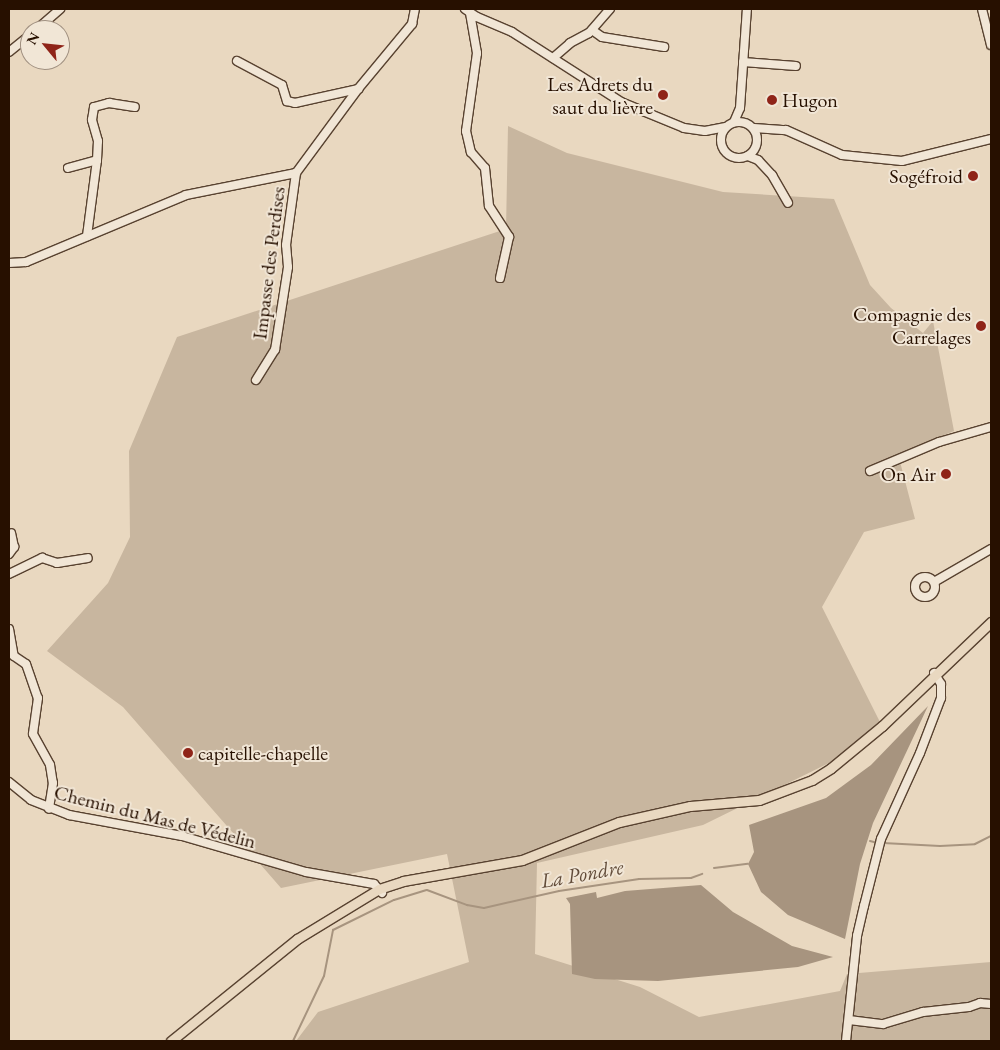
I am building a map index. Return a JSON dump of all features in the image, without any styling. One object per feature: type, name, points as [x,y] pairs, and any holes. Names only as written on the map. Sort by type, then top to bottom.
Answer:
[{"type":"main road","points":[[171,1041],[297,939],[338,912],[371,895],[417,879],[522,860],[619,822],[666,810],[759,800],[788,791],[831,768],[882,726],[931,676],[991,622]]},
{"type":"street","points":[[47,20],[60,9]]},
{"type":"street","points":[[9,263],[26,262],[186,195],[296,173],[358,89],[412,24],[415,9]]},
{"type":"street","points":[[553,58],[592,30],[610,9]]},
{"type":"street","points":[[706,131],[726,127],[734,122],[740,108],[748,9]]},
{"type":"street","points":[[982,9],[991,45]]},
{"type":"street","points":[[467,11],[512,32],[621,102],[684,128],[706,131],[715,135],[734,157],[748,156],[758,160],[772,175],[788,203]]},
{"type":"street","points":[[467,11],[477,53],[466,131],[471,152],[485,168],[489,206],[509,237],[500,278]]},
{"type":"street","points":[[592,30],[602,37],[664,47]]},
{"type":"street","points":[[9,52],[20,43]]},
{"type":"street","points":[[237,61],[282,85],[287,101],[295,103],[358,89]]},
{"type":"street","points":[[743,62],[796,66]]},
{"type":"street","points":[[87,236],[97,160],[94,107],[109,103],[135,107]]},
{"type":"street","points":[[740,108],[746,123]]},
{"type":"street","points":[[734,122],[746,123],[754,128],[786,130],[842,155],[902,161],[991,139]]},
{"type":"street","points":[[721,144],[726,127]]},
{"type":"street","points":[[748,156],[755,148],[758,138],[754,128]]},
{"type":"street","points":[[758,138],[770,130]]},
{"type":"street","points":[[755,148],[758,160]]},
{"type":"street","points":[[68,168],[97,160]]},
{"type":"street","name":"Impasse des Perdises","points":[[256,380],[275,350],[288,267],[286,245],[296,173]]},
{"type":"street","points":[[870,471],[939,442],[991,427]]},
{"type":"street","points":[[9,554],[14,547],[12,533]]},
{"type":"street","points":[[934,582],[991,549]]},
{"type":"street","points":[[9,574],[42,558],[57,563],[88,558]]},
{"type":"street","points":[[9,629],[11,656],[26,664],[38,698],[33,734],[50,765],[53,783],[49,809]]},
{"type":"street","points":[[846,1041],[857,936],[880,842],[920,753],[942,693],[941,684],[931,676]]},
{"type":"street","name":"Chemin du Mas de Védelin","points":[[9,782],[31,800],[49,809],[131,829],[182,836],[306,872],[360,880],[381,891]]},
{"type":"street","points":[[360,880],[371,895]]},
{"type":"street","points":[[848,1020],[883,1024],[922,1012],[968,1007],[980,1002],[991,1004]]},
{"type":"shaded area","points":[[508,126],[567,153],[723,192],[834,199],[870,285],[891,308],[923,333],[933,321],[954,431],[898,454],[915,519],[864,532],[822,607],[882,726],[835,760],[703,825],[537,863],[535,954],[640,987],[699,1017],[840,991],[847,974],[991,962],[991,1041],[296,1041],[318,1012],[469,962],[447,854],[281,888],[123,707],[47,651],[108,583],[130,537],[129,451],[177,337],[506,229]]},
{"type":"shaded area","points":[[928,706],[873,823],[860,864],[845,939],[788,915],[761,892],[748,864],[754,852],[749,825],[826,798],[871,765]]},
{"type":"shaded area","points":[[701,885],[733,912],[792,946],[833,957],[798,967],[658,981],[595,979],[572,974],[570,904],[566,898],[596,892],[597,898],[625,891]]},
{"type":"waterway","name":"La Pondre","points":[[883,843],[940,846],[975,844],[991,836]]},
{"type":"waterway","name":"La Pondre","points":[[870,841],[878,843]]},
{"type":"waterway","name":"La Pondre","points":[[714,868],[748,864]]},
{"type":"waterway","points":[[293,1041],[324,976],[333,930],[394,900],[427,890],[467,905],[484,908],[559,891],[639,879],[691,878],[702,874]]},
{"type":"place","name":"Les Adrets du saut du lièvre","points":[[663,95]]},
{"type":"place","name":"Hugon","points":[[772,100]]},
{"type":"place","name":"Sogéfroid","points":[[973,176]]},
{"type":"place","name":"Compagnie des Carrelages","points":[[981,326]]},
{"type":"place","name":"On Air","points":[[946,474]]},
{"type":"place","name":"capitelle-chapelle","points":[[188,753]]}]
